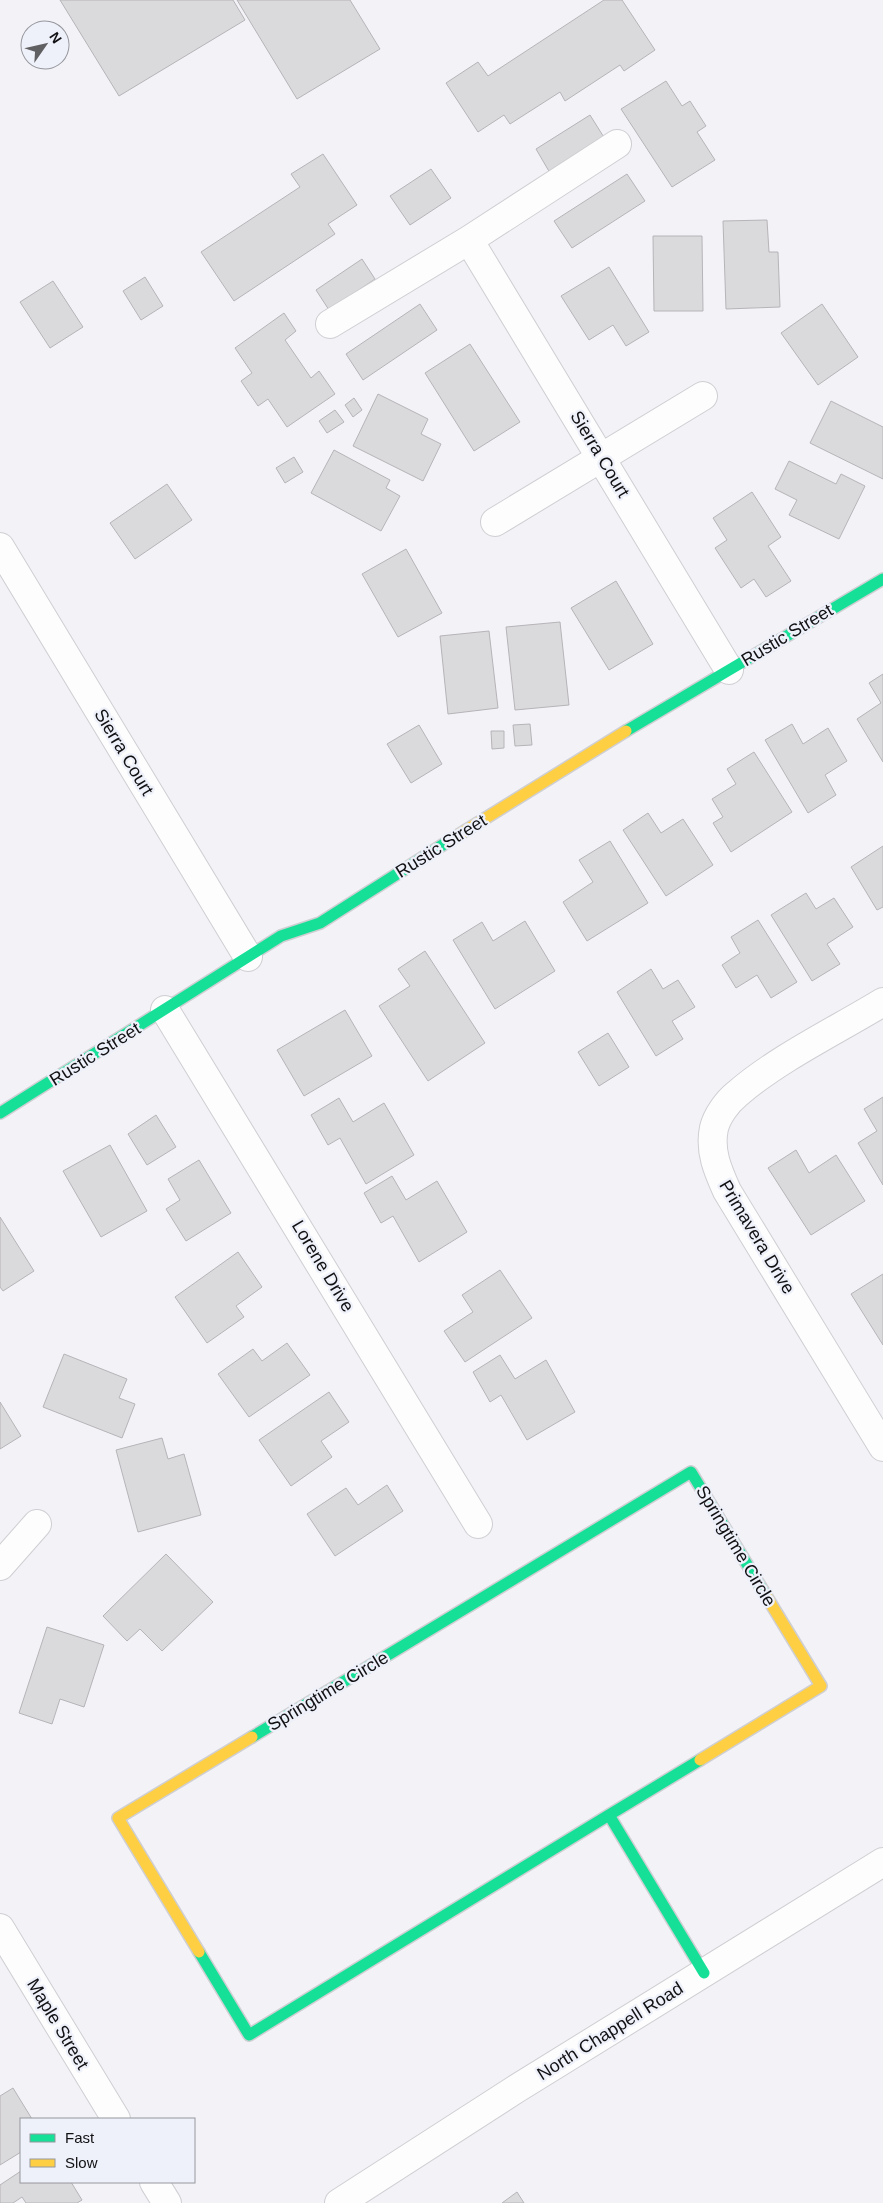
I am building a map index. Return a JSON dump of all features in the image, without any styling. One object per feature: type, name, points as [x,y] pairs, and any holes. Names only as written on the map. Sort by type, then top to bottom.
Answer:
[{"type":"street","points":[[330,324],[469,240],[617,144]]},
{"type":"street","name":"Sierra Court","points":[[469,240],[602,457],[729,670]]},
{"type":"street","points":[[495,522],[703,396]]},
{"type":"street","name":"Sierra Court","points":[[0,547],[248,957]]},
{"type":"street","name":"Rustic Street","points":[[0,1113],[281,936],[320,923],[610,740],[883,579]]},
{"type":"street","name":"Primavera Drive","points":[[881,1440],[727,1191],[717,1168],[712,1148],[714,1128],[725,1106],[736,1094],[758,1077],[883,1002]]},
{"type":"street","name":"Lorene Drive","points":[[165,1010],[436,1452],[478,1524]]},
{"type":"street","name":"Springtime Circle","points":[[690,1472],[821,1686],[609,1815],[249,2035],[118,1818],[690,1472]]},
{"type":"street","points":[[0,1566],[37,1524]]},
{"type":"street","points":[[609,1815],[704,1973]]},
{"type":"street","name":"North Chappell Road","points":[[338,2203],[516,2089],[883,1862]]},
{"type":"street","name":"Maple Street","points":[[0,1928],[115,2118]]},
{"type":"street","points":[[155,2183],[167,2203]]},
{"type":"building","points":[[60,0],[233,0],[245,20],[119,96]]},
{"type":"building","points":[[237,0],[350,0],[380,49],[297,99]]},
{"type":"building","points":[[604,0],[622,0],[655,50],[624,71],[620,65],[565,101],[560,92],[510,124],[504,115],[478,132],[446,83],[478,62],[488,76]]},
{"type":"building","points":[[666,81],[682,106],[690,101],[706,126],[697,132],[715,160],[672,187],[621,109]]},
{"type":"building","points":[[590,115],[605,139],[550,173],[536,149]]},
{"type":"building","points":[[323,154],[357,205],[328,224],[335,234],[234,301],[201,252],[300,187],[291,174]]},
{"type":"building","points":[[431,169],[451,198],[410,225],[390,196]]},
{"type":"building","points":[[627,174],[645,201],[572,248],[554,221]]},
{"type":"building","points":[[767,220],[769,252],[778,252],[780,307],[726,309],[723,221]]},
{"type":"building","points":[[653,236],[702,236],[703,311],[654,311]]},
{"type":"building","points":[[362,259],[375,279],[329,310],[316,290]]},
{"type":"building","points":[[609,267],[649,332],[626,346],[613,325],[589,340],[561,296]]},
{"type":"building","points":[[145,277],[163,306],[141,320],[123,291]]},
{"type":"building","points":[[53,281],[83,327],[50,348],[20,302]]},
{"type":"building","points":[[420,304],[437,330],[363,380],[346,354]]},
{"type":"building","points":[[822,304],[858,357],[818,385],[781,333]]},
{"type":"building","points":[[284,313],[296,331],[285,340],[311,378],[319,371],[335,394],[287,427],[268,399],[258,406],[241,381],[252,373],[235,348]]},
{"type":"building","points":[[470,344],[520,422],[474,451],[425,373]]},
{"type":"building","points":[[378,394],[428,419],[421,434],[441,444],[423,481],[353,446]]},
{"type":"building","points":[[354,398],[362,410],[353,417],[345,405]]},
{"type":"building","points":[[831,401],[883,427],[883,479],[810,443]]},
{"type":"building","points":[[335,410],[344,422],[327,433],[319,421]]},
{"type":"building","points":[[334,450],[390,480],[386,488],[400,496],[381,531],[311,493]]},
{"type":"building","points":[[294,457],[303,472],[285,483],[276,468]]},
{"type":"building","points":[[789,461],[836,484],[841,474],[865,486],[839,539],[789,515],[797,500],[775,489]]},
{"type":"building","points":[[167,484],[192,520],[135,559],[110,523]]},
{"type":"building","points":[[752,492],[781,537],[768,546],[791,581],[766,597],[754,579],[741,588],[715,548],[727,540],[713,518]]},
{"type":"building","points":[[406,549],[442,613],[398,637],[362,574]]},
{"type":"building","points":[[616,581],[653,644],[609,670],[571,608]]},
{"type":"building","points":[[560,622],[569,705],[515,710],[506,627]]},
{"type":"building","points":[[489,631],[498,708],[448,714],[440,636]]},
{"type":"building","points":[[883,674],[883,762],[857,719],[881,703],[869,683]]},
{"type":"building","points":[[530,724],[532,745],[515,746],[513,725]]},
{"type":"building","points":[[792,724],[803,744],[828,728],[847,761],[825,775],[836,795],[808,813],[765,740]]},
{"type":"building","points":[[419,725],[442,764],[411,783],[387,744]]},
{"type":"building","points":[[491,731],[504,731],[504,748],[492,749]]},
{"type":"building","points":[[754,752],[792,812],[731,852],[713,823],[723,817],[712,799],[736,784],[727,769]]},
{"type":"building","points":[[648,813],[661,833],[683,819],[713,865],[666,896],[623,830]]},
{"type":"building","points":[[610,841],[648,903],[587,941],[563,902],[593,882],[579,860]]},
{"type":"building","points":[[883,846],[883,907],[877,910],[851,867]]},
{"type":"building","points":[[806,893],[816,909],[834,898],[853,927],[827,944],[840,964],[812,981],[771,915]]},
{"type":"building","points":[[758,920],[797,982],[771,998],[757,975],[736,988],[722,965],[740,953],[731,937]]},
{"type":"building","points":[[525,921],[555,971],[495,1009],[453,940],[482,922],[493,941]]},
{"type":"building","points":[[425,951],[485,1043],[428,1081],[379,1006],[410,986],[398,969]]},
{"type":"building","points":[[651,969],[663,989],[678,980],[695,1007],[672,1021],[683,1039],[656,1056],[617,992]]},
{"type":"building","points":[[345,1010],[372,1056],[304,1096],[277,1050]]},
{"type":"building","points":[[608,1033],[629,1067],[599,1086],[578,1052]]},
{"type":"building","points":[[883,1097],[883,1185],[858,1143],[877,1131],[864,1109]]},
{"type":"building","points":[[339,1098],[353,1122],[384,1103],[414,1155],[366,1184],[340,1138],[328,1145],[311,1115]]},
{"type":"building","points":[[156,1115],[176,1147],[147,1165],[128,1134]]},
{"type":"building","points":[[110,1145],[147,1211],[101,1237],[63,1171]]},
{"type":"building","points":[[796,1150],[809,1173],[836,1155],[865,1201],[811,1235],[768,1168]]},
{"type":"building","points":[[199,1160],[231,1213],[186,1241],[166,1209],[180,1200],[168,1179]]},
{"type":"building","points":[[392,1176],[406,1200],[437,1181],[467,1232],[419,1262],[393,1216],[381,1223],[364,1193]]},
{"type":"building","points":[[0,1217],[34,1271],[3,1291],[0,1287]]},
{"type":"building","points":[[238,1252],[262,1287],[236,1306],[244,1317],[207,1343],[175,1297]]},
{"type":"building","points":[[500,1270],[532,1318],[465,1362],[444,1331],[473,1312],[462,1295]]},
{"type":"building","points":[[883,1274],[883,1345],[851,1294]]},
{"type":"building","points":[[287,1343],[310,1375],[249,1417],[218,1374],[253,1349],[262,1361]]},
{"type":"building","points":[[64,1354],[127,1379],[119,1398],[135,1404],[122,1438],[43,1407]]},
{"type":"building","points":[[500,1355],[515,1379],[546,1360],[575,1412],[527,1440],[501,1395],[490,1402],[473,1372]]},
{"type":"building","points":[[329,1392],[349,1422],[321,1441],[332,1457],[291,1486],[259,1440]]},
{"type":"building","points":[[0,1402],[21,1436],[0,1449]]},
{"type":"building","points":[[162,1438],[168,1459],[184,1454],[201,1515],[138,1532],[116,1450]]},
{"type":"building","points":[[387,1485],[403,1511],[335,1556],[307,1514],[346,1488],[358,1505]]},
{"type":"building","points":[[166,1554],[213,1602],[162,1651],[140,1629],[127,1641],[103,1616]]},
{"type":"building","points":[[47,1627],[104,1645],[84,1707],[60,1699],[52,1724],[19,1713]]},
{"type":"building","points":[[13,2088],[31,2118],[20,2118],[20,2153],[0,2165],[0,2096]]},
{"type":"building","points":[[20,2172],[20,2183],[72,2183],[82,2200],[77,2203],[26,2203],[22,2197],[13,2203],[0,2203],[0,2185]]},
{"type":"building","points":[[517,2192],[524,2203],[502,2203]]},
{"type":"traffic: fast","points":[[626,731],[883,579]]},
{"type":"traffic: fast","points":[[0,1113],[281,936],[320,923],[452,839]]},
{"type":"traffic: fast","points":[[252,1737],[691,1472],[765,1594]]},
{"type":"traffic: fast","points":[[700,1760],[609,1815],[704,1973]]},
{"type":"traffic: fast","points":[[199,1952],[249,2035],[609,1815]]},
{"type":"traffic: slow","points":[[452,839],[626,731]]},
{"type":"traffic: slow","points":[[700,1760],[821,1686],[765,1594]]},
{"type":"traffic: slow","points":[[199,1952],[118,1818],[252,1737]]}]
